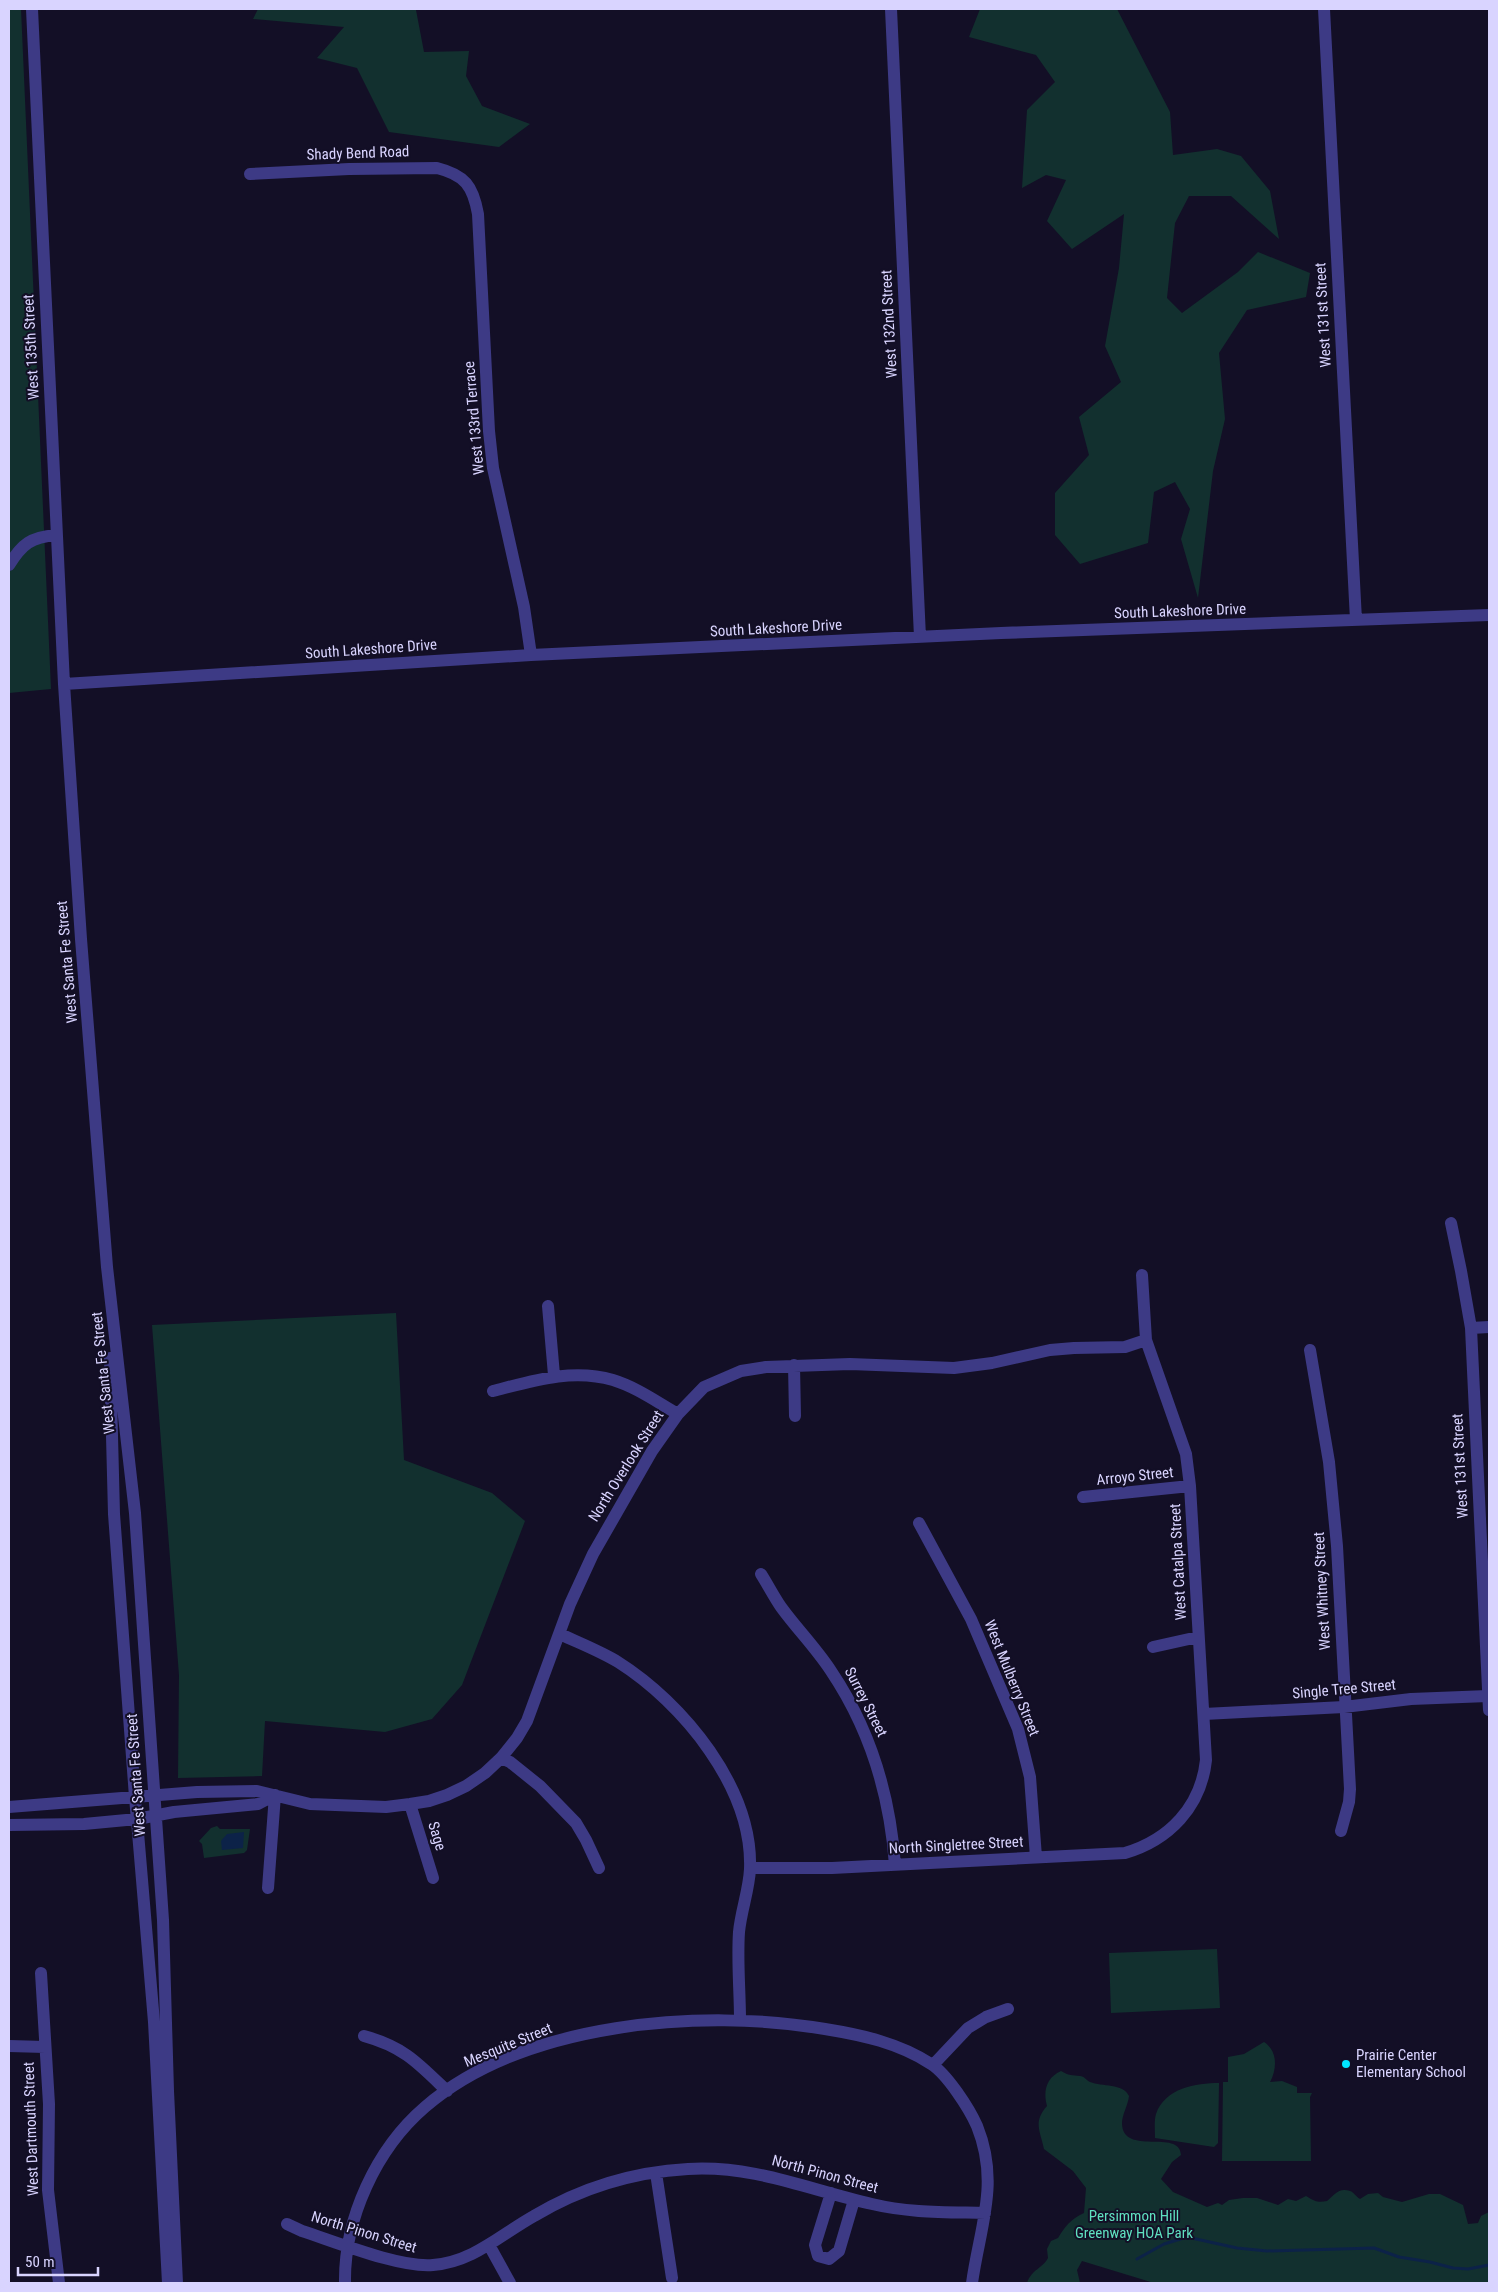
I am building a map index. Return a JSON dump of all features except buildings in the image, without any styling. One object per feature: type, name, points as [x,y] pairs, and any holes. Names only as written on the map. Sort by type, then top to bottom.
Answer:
[{"type":"street","name":"West 135th Street","points":[[32,9],[64,684]]},
{"type":"street","name":"West 132nd Street","points":[[891,9],[920,637]]},
{"type":"street","name":"West 131st Street","points":[[1324,9],[1356,620]]},
{"type":"street","name":"Shady Bend Road","points":[[250,174],[422,167],[451,171],[464,179]]},
{"type":"street","name":"West 133rd Terrace","points":[[464,179],[470,188],[478,214],[489,431],[493,468],[524,607],[531,655]]},
{"type":"street","points":[[9,565],[27,542],[36,538],[56,535]]},
{"type":"street","name":"South Lakeshore Drive","points":[[64,684],[531,655],[1489,614]]},
{"type":"street","name":"West Santa Fe Street","points":[[64,684],[81,939],[107,1267],[135,1513],[164,1938],[168,2091],[177,2283]]},
{"type":"street","name":"West 131st Street","points":[[1451,1223],[1462,1271],[1470,1328],[1486,1609],[1489,1710]]},
{"type":"street","name":"West Santa Fe Street","points":[[107,1267],[114,1514],[154,2022],[168,2283]]},
{"type":"street","name":"West Catalpa Street","points":[[1142,1275],[1146,1340],[1186,1454],[1190,1486],[1206,1760],[1200,1790],[1190,1808],[1160,1838]]},
{"type":"street","points":[[548,1306],[554,1376]]},
{"type":"street","points":[[1470,1328],[1489,1327]]},
{"type":"street","name":"North Overlook Street","points":[[9,1807],[154,1795],[257,1791],[310,1804],[386,1806],[429,1801],[466,1786],[502,1758],[517,1738],[527,1720],[570,1604],[593,1554],[620,1503],[678,1414],[704,1387],[741,1371],[794,1365],[850,1364],[954,1368],[1058,1350],[1125,1347],[1146,1340]]},
{"type":"street","name":"West Whitney Street","points":[[1310,1350],[1329,1462],[1335,1527],[1350,1789],[1349,1802],[1341,1830]]},
{"type":"street","points":[[794,1365],[795,1416]]},
{"type":"street","points":[[493,1391],[554,1376],[574,1375],[613,1380],[644,1393],[678,1414]]},
{"type":"street","name":"Arroyo Street","points":[[1083,1497],[1190,1486]]},
{"type":"street","name":"West Mulberry Street","points":[[919,1523],[979,1636],[1018,1729],[1030,1777],[1036,1856]]},
{"type":"street","name":"Surrey Street","points":[[761,1574],[781,1607],[830,1668],[863,1727],[886,1798],[893,1833],[895,1865]]},
{"type":"street","points":[[560,1634],[619,1663],[669,1702],[692,1726],[715,1757],[737,1805],[749,1846],[750,1868],[739,1931],[740,2020]]},
{"type":"street","points":[[1153,1647],[1198,1637]]},
{"type":"street","name":"Single Tree Street","points":[[1204,1714],[1344,1707],[1411,1699],[1488,1696]]},
{"type":"street","points":[[502,1758],[510,1762],[562,1806],[586,1840],[599,1868]]},
{"type":"street","points":[[9,1825],[84,1824],[137,1819],[174,1812],[258,1804],[275,1795]]},
{"type":"street","points":[[268,1888],[275,1795]]},
{"type":"street","name":"Sage","points":[[410,1804],[433,1878]]},
{"type":"street","name":"North Singletree Street","points":[[750,1868],[832,1868],[1036,1856],[1124,1853],[1143,1848],[1160,1838]]},
{"type":"street","name":"West Dartmouth Street","points":[[41,1973],[48,2104],[48,2190],[59,2283]]},
{"type":"street","points":[[972,2283],[989,2182],[984,2148],[976,2124],[962,2098],[933,2065],[968,2028],[986,2017],[1008,2009]]},
{"type":"street","name":"Mesquite Street","points":[[345,2283],[349,2246],[358,2208],[379,2163],[405,2128],[425,2107],[447,2091],[490,2067],[563,2040],[638,2024],[682,2020],[740,2020],[797,2024],[868,2038],[898,2047],[933,2065]]},
{"type":"street","points":[[364,2036],[386,2042],[402,2050],[447,2091]]},
{"type":"street","points":[[9,2046],[45,2047]]},
{"type":"street","name":"North Pinon Street","points":[[287,2224],[399,2261],[432,2266],[469,2257],[533,2216],[576,2194],[631,2176],[699,2168],[753,2172],[880,2206],[924,2212],[985,2213]]},
{"type":"street","points":[[656,2173],[672,2278]]},
{"type":"street","points":[[831,2193],[815,2244],[818,2256],[823,2258],[829,2259],[839,2251],[854,2200]]},
{"type":"street","points":[[489,2245],[510,2283]]},
{"type":"green space","points":[[9,9],[21,9],[51,689],[9,693]]},
{"type":"green space","points":[[258,9],[421,9],[416,10],[424,52],[469,51],[466,76],[482,106],[530,124],[499,147],[389,132],[357,68],[317,58],[344,27],[253,19]]},
{"type":"green space","points":[[980,9],[1117,9],[1170,112],[1173,155],[1217,149],[1241,156],[1270,191],[1279,239],[1231,196],[1189,196],[1175,223],[1167,298],[1182,313],[1238,272],[1258,252],[1310,273],[1306,297],[1247,310],[1219,353],[1225,419],[1213,471],[1198,598],[1181,539],[1190,509],[1175,482],[1154,492],[1148,543],[1080,564],[1055,535],[1055,493],[1089,455],[1079,417],[1121,382],[1105,346],[1119,268],[1124,214],[1072,249],[1047,221],[1066,180],[1046,175],[1022,188],[1027,110],[1055,82],[1036,55],[969,37]]},
{"type":"green space","points":[[396,1313],[404,1460],[492,1493],[525,1521],[462,1685],[432,1719],[385,1732],[265,1721],[262,1776],[178,1778],[179,1675],[152,1325]]},
{"type":"green space","points":[[217,1826],[220,1829],[250,1829],[247,1850],[244,1853],[204,1858],[202,1844],[199,1841],[211,1828]]},
{"type":"green space","points":[[1217,1949],[1220,2008],[1111,2013],[1109,1953]]},
{"type":"green space","points":[[1264,2042],[1272,2050],[1275,2060],[1274,2072],[1270,2082],[1282,2081],[1297,2087],[1297,2093],[1312,2093],[1310,2097],[1311,2161],[1222,2161],[1223,2082],[1228,2082],[1228,2057],[1244,2054]]},
{"type":"green space","name":"Persimmon Hill Greenway HOA Park","points":[[1061,2071],[1068,2075],[1084,2077],[1095,2084],[1117,2087],[1126,2092],[1129,2096],[1122,2120],[1124,2133],[1131,2139],[1171,2143],[1178,2147],[1181,2155],[1172,2162],[1161,2179],[1173,2192],[1207,2207],[1218,2203],[1222,2205],[1229,2200],[1243,2198],[1257,2198],[1278,2205],[1288,2199],[1296,2201],[1306,2196],[1316,2201],[1324,2202],[1334,2194],[1346,2190],[1360,2199],[1368,2194],[1378,2193],[1383,2197],[1402,2202],[1429,2194],[1440,2194],[1463,2205],[1468,2224],[1478,2223],[1481,2216],[1489,2212],[1489,2283],[1154,2283],[1082,2261],[1077,2270],[1080,2283],[1027,2283],[1029,2278],[1048,2258],[1047,2249],[1051,2241],[1058,2238],[1069,2223],[1084,2213],[1086,2188],[1073,2171],[1044,2149],[1039,2126],[1040,2117],[1047,2106],[1045,2095],[1049,2081]]},
{"type":"green space","points":[[1219,2083],[1218,2143],[1214,2147],[1155,2138],[1156,2114],[1166,2098],[1191,2086]]},
{"type":"water","points":[[244,1832],[243,1848],[222,1850],[221,1841],[227,1834]]},
{"type":"waterway","points":[[1137,2259],[1164,2244],[1187,2237],[1237,2248],[1267,2251],[1374,2248],[1399,2257],[1453,2268],[1468,2269],[1489,2265]]},
{"type":"place","name":"Prairie Center Elementary School","points":[[1346,2064]]}]
